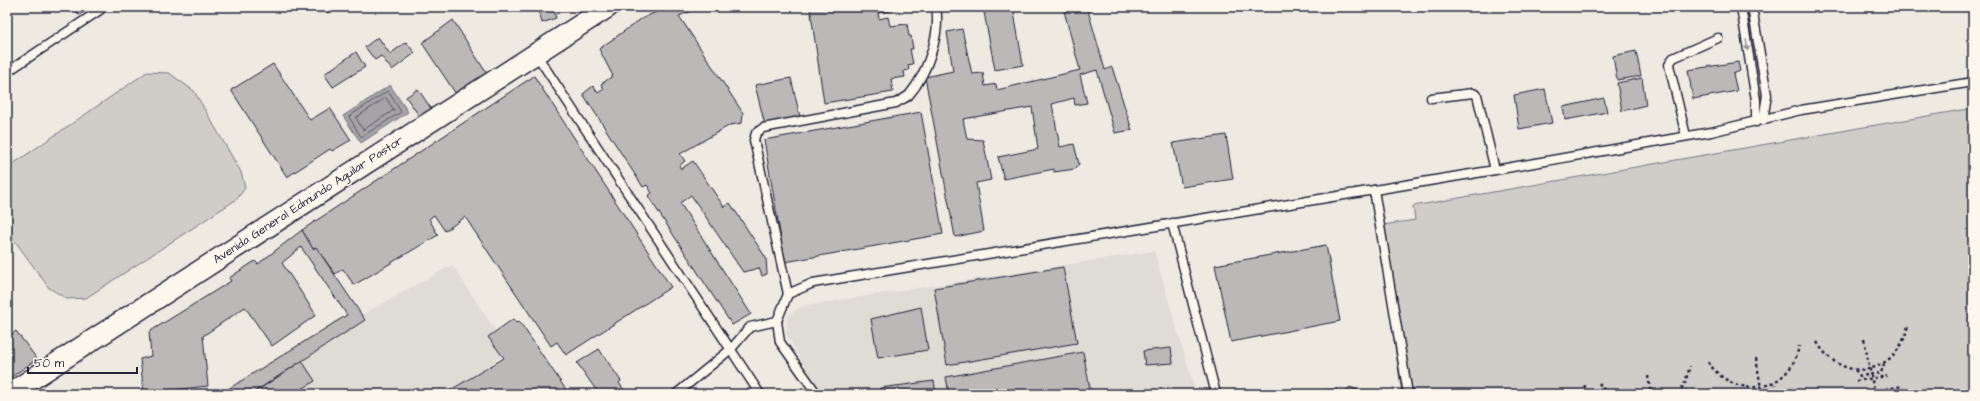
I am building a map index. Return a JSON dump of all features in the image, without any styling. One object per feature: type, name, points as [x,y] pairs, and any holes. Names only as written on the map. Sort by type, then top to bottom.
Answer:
[{"type":"street","name":"Avenida General Edmundo Aguilar Pastor","points":[[9,394],[608,7]]},
{"type":"lane","points":[[7,72],[100,10],[102,7]]},
{"type":"lane","points":[[304,7],[328,7]]},
{"type":"lane","points":[[817,394],[780,342],[777,321],[788,294],[754,140],[756,132],[763,128],[896,103],[909,96],[931,57],[938,18],[936,7]]},
{"type":"lane","points":[[1741,7],[1759,121]]},
{"type":"lane","points":[[1752,7],[1767,95],[1759,121]]},
{"type":"lane","points":[[1686,136],[1669,65],[1672,58],[1718,38]]},
{"type":"lane","points":[[536,53],[760,394]]},
{"type":"lane","points":[[788,294],[813,283],[1494,170],[1686,136],[1759,121],[1801,110],[1973,82]]},
{"type":"lane","points":[[1431,98],[1473,93],[1477,96],[1479,99],[1494,170]]},
{"type":"lane","points":[[1374,190],[1408,394]]},
{"type":"lane","points":[[1172,224],[1216,394]]},
{"type":"lane","points":[[676,394],[731,350],[750,327],[777,321]]},
{"type":"path","points":[[1817,342],[1822,350],[1834,362],[1855,369],[1870,369],[1884,363],[1899,350],[1905,338],[1908,325]]},
{"type":"path","points":[[1864,339],[1874,391]]},
{"type":"path","points":[[1708,362],[1719,376],[1734,386],[1751,390],[1761,389],[1775,383],[1790,371],[1795,363],[1799,346]]},
{"type":"path","points":[[1756,358],[1762,394],[1772,392],[1775,383]]},
{"type":"path","points":[[1855,369],[1860,376],[1881,373],[1884,363]]},
{"type":"path","points":[[1678,394],[1685,383],[1690,366]]},
{"type":"path","points":[[1648,376],[1651,394]]},
{"type":"path","points":[[1856,381],[1887,376]]},
{"type":"path","points":[[1599,383],[1607,394]]},
{"type":"path","points":[[1584,394],[1585,385]]},
{"type":"path","points":[[1856,394],[1903,386]]},
{"type":"shaded area","points":[[147,72],[169,73],[194,91],[241,172],[245,188],[237,199],[86,298],[67,299],[49,288],[7,230],[7,168]]},
{"type":"shaded area","points":[[1973,108],[1973,390],[1952,394],[1402,394],[1377,226],[1415,220],[1413,206]]},
{"type":"shaded area","points":[[1154,251],[1196,394],[820,394],[786,333],[788,315],[803,306]]},
{"type":"shaded area","points":[[452,265],[509,351],[448,394],[220,394]]},
{"type":"water","points":[[390,85],[408,112],[361,143],[343,116]]},
{"type":"building","points":[[73,7],[92,7],[79,15]]},
{"type":"building","points":[[538,7],[553,7],[556,18],[542,23]]},
{"type":"building","points":[[667,7],[701,7],[679,16],[743,113],[742,123],[730,125],[680,154],[685,161],[679,166],[681,169],[693,161],[724,207],[730,203],[766,258],[767,274],[762,276],[759,268],[743,272],[691,195],[680,203],[751,314],[732,325],[648,196],[652,193],[647,185],[643,187],[583,94],[593,86],[598,93],[604,89],[601,84],[613,76],[599,49],[641,19]]},
{"type":"building","points":[[810,7],[899,7],[900,9],[878,13],[879,19],[888,17],[890,26],[907,24],[909,36],[911,36],[913,49],[910,49],[913,64],[908,65],[909,70],[904,71],[905,77],[891,79],[893,92],[824,103]]},
{"type":"building","points":[[983,7],[1013,7],[1023,65],[995,70]]},
{"type":"building","points":[[1076,7],[1087,7],[1105,70],[1112,67],[1132,130],[1115,133],[1097,70],[1080,75],[1087,103],[1075,105],[1074,98],[1052,104],[1060,147],[1074,144],[1079,164],[1075,169],[1054,172],[1054,169],[1004,179],[998,157],[1038,149],[1032,107],[963,119],[967,139],[983,140],[991,180],[976,183],[984,231],[955,237],[925,77],[953,71],[947,32],[962,29],[972,74],[983,73],[985,86],[996,84],[997,90],[1080,70],[1064,11]]},
{"type":"building","points":[[453,20],[487,74],[456,94],[422,43]]},
{"type":"building","points":[[378,37],[390,54],[406,42],[415,53],[392,70],[381,56],[375,60],[365,47]]},
{"type":"building","points":[[1636,51],[1641,76],[1617,80],[1613,56]]},
{"type":"building","points":[[356,52],[365,67],[333,87],[324,74]]},
{"type":"building","points":[[1738,62],[1740,71],[1733,74],[1737,91],[1693,99],[1688,70]]},
{"type":"building","points":[[273,64],[310,120],[330,108],[351,140],[332,151],[330,149],[287,177],[231,90]]},
{"type":"building","points":[[534,76],[671,287],[566,355],[557,342],[551,346],[465,217],[445,231],[434,215],[429,219],[438,235],[354,285],[343,269],[335,274],[316,247],[313,249],[302,230]]},
{"type":"building","points":[[791,78],[800,117],[765,125],[755,85]]},
{"type":"building","points":[[1642,78],[1646,105],[1622,111],[1617,83]]},
{"type":"building","points":[[418,89],[432,110],[420,117],[406,97]]},
{"type":"building","points":[[1545,89],[1552,123],[1519,129],[1514,95]]},
{"type":"building","points":[[1604,98],[1607,112],[1565,120],[1563,107]]},
{"type":"building","points":[[921,112],[943,234],[785,262],[764,140]]},
{"type":"building","points":[[1226,135],[1233,179],[1182,187],[1173,143]]},
{"type":"building","points":[[302,230],[313,249],[316,247],[365,320],[251,394],[220,394],[347,315],[301,247],[282,263],[316,315],[272,346],[245,307],[203,336],[208,386],[144,393],[140,359],[151,356],[149,332],[231,281],[229,278],[255,261],[258,264]]},
{"type":"building","points":[[1326,245],[1340,321],[1231,342],[1215,265]]},
{"type":"building","points":[[1063,267],[1077,343],[947,365],[934,288]]},
{"type":"building","points":[[921,307],[928,350],[878,358],[871,319]]},
{"type":"building","points":[[513,319],[516,323],[519,321],[569,394],[444,394],[504,358],[488,337]]},
{"type":"building","points":[[16,331],[37,359],[7,380],[7,338]]},
{"type":"building","points":[[1171,348],[1173,363],[1145,365],[1143,351]]},
{"type":"building","points":[[599,349],[621,381],[619,383],[627,394],[599,394],[577,363]]},
{"type":"building","points":[[1083,352],[1091,394],[949,394],[946,377]]},
{"type":"building","points":[[302,361],[315,381],[294,394],[257,394],[255,392]]},
{"type":"building","points":[[934,381],[936,394],[881,394],[880,388]]},
{"type":"building","points":[[1350,387],[1360,391],[1360,394],[1342,394]]},
{"type":"building","points":[[1336,389],[1341,394],[1323,394],[1325,390]]}]
